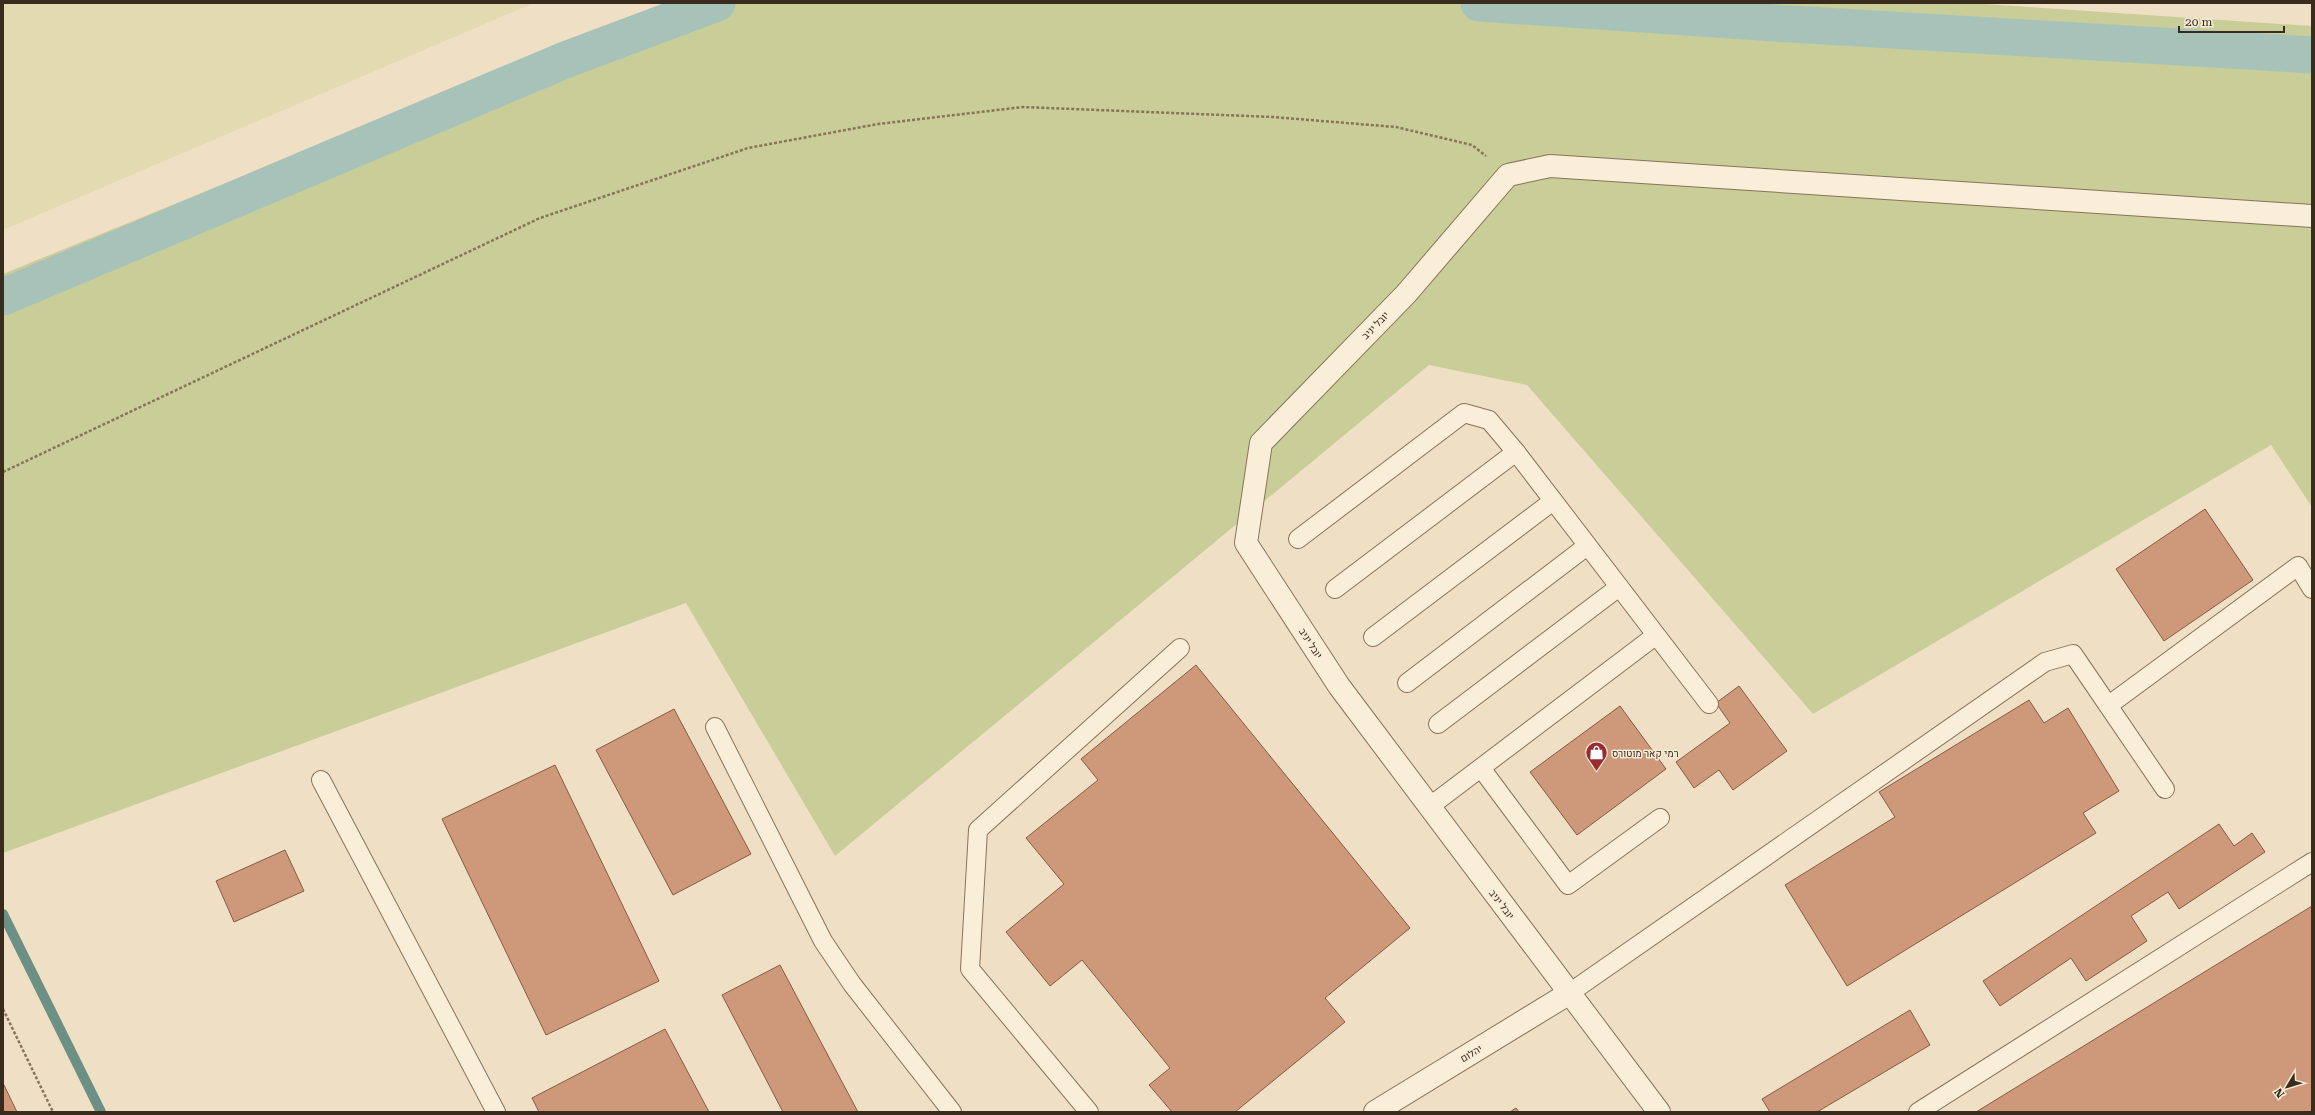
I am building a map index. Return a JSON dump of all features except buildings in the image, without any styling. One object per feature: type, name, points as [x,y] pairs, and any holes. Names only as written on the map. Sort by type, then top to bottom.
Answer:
[{"type":"street","points":[[1508,174],[1550,166],[2312,216]]},
{"type":"street","name":"יובל יניב","points":[[1508,174],[1406,294],[1261,443],[1246,543],[1339,686],[1568,994],[1659,1112]]},
{"type":"street","name":"יהלום","points":[[1375,1112],[1568,994]]},
{"type":"lane","points":[[1298,539],[1464,413],[1489,420],[1516,452],[1655,636],[1709,704]]},
{"type":"lane","points":[[1335,588],[1516,452]]},
{"type":"lane","points":[[1372,637],[1553,501]]},
{"type":"lane","points":[[1406,683],[1587,546]]},
{"type":"lane","points":[[2109,705],[2298,566],[2312,589]]},
{"type":"lane","points":[[1438,724],[1619,587]]},
{"type":"lane","points":[[1429,806],[1655,636]]},
{"type":"lane","points":[[1089,1112],[970,969],[978,830],[1180,648]]},
{"type":"lane","points":[[1568,994],[2045,662],[2072,654],[2109,705],[2165,790]]},
{"type":"lane","points":[[715,727],[823,941],[852,984],[952,1112]]},
{"type":"lane","points":[[1481,768],[1568,884],[1660,818]]},
{"type":"lane","points":[[321,780],[496,1112]]},
{"type":"lane","points":[[1918,1112],[2312,862]]},
{"type":"path","points":[[3,472],[540,218],[748,148],[878,124],[1023,107],[1273,117],[1396,127],[1472,145],[1508,174]]},
{"type":"path","points":[[3,1009],[53,1112]]},
{"type":"shaded area","points":[[3,3],[534,3],[3,230]]},
{"type":"green space","points":[[674,3],[1969,3],[2312,26],[2312,507],[2271,445],[1813,714],[1527,385],[1429,365],[835,856],[686,603],[3,853],[3,274],[632,17]]},
{"type":"waterway","points":[[3,297],[565,60],[717,3]]},
{"type":"waterway","points":[[1479,3],[1775,23],[2312,55]]},
{"type":"waterway","points":[[3,914],[101,1112]]},
{"type":"place","name":"רמי קאר מוטורס","points":[[1596,772]]}]
